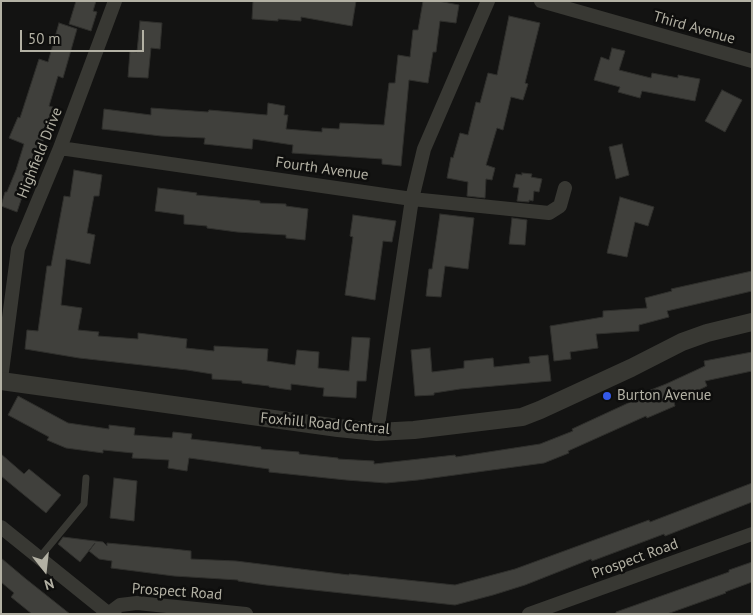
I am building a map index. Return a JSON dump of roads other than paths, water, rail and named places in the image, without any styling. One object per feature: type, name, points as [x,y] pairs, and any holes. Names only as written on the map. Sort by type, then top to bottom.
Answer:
[{"type":"street","name":"Highfield Drive","points":[[1,380],[18,249],[60,148],[115,1]]},
{"type":"street","points":[[377,432],[412,199],[424,150],[488,1]]},
{"type":"street","name":"Third Avenue","points":[[541,1],[752,61]]},
{"type":"street","name":"Fourth Avenue","points":[[60,148],[412,199],[549,213],[560,206],[564,188]]},
{"type":"street","name":"Foxhill Road Central","points":[[1,380],[273,420],[377,432],[414,430],[522,417],[631,368],[682,342],[707,333],[752,322]]},
{"type":"street","points":[[1,527],[109,614]]},
{"type":"street","name":"Prospect Road","points":[[529,614],[752,534]]},
{"type":"street","name":"Prospect Road","points":[[109,614],[120,605],[137,603],[246,614]]},
{"type":"lane","points":[[40,557],[84,504],[86,478]]},
{"type":"place","name":"Burton Avenue","points":[[607,396]]}]
